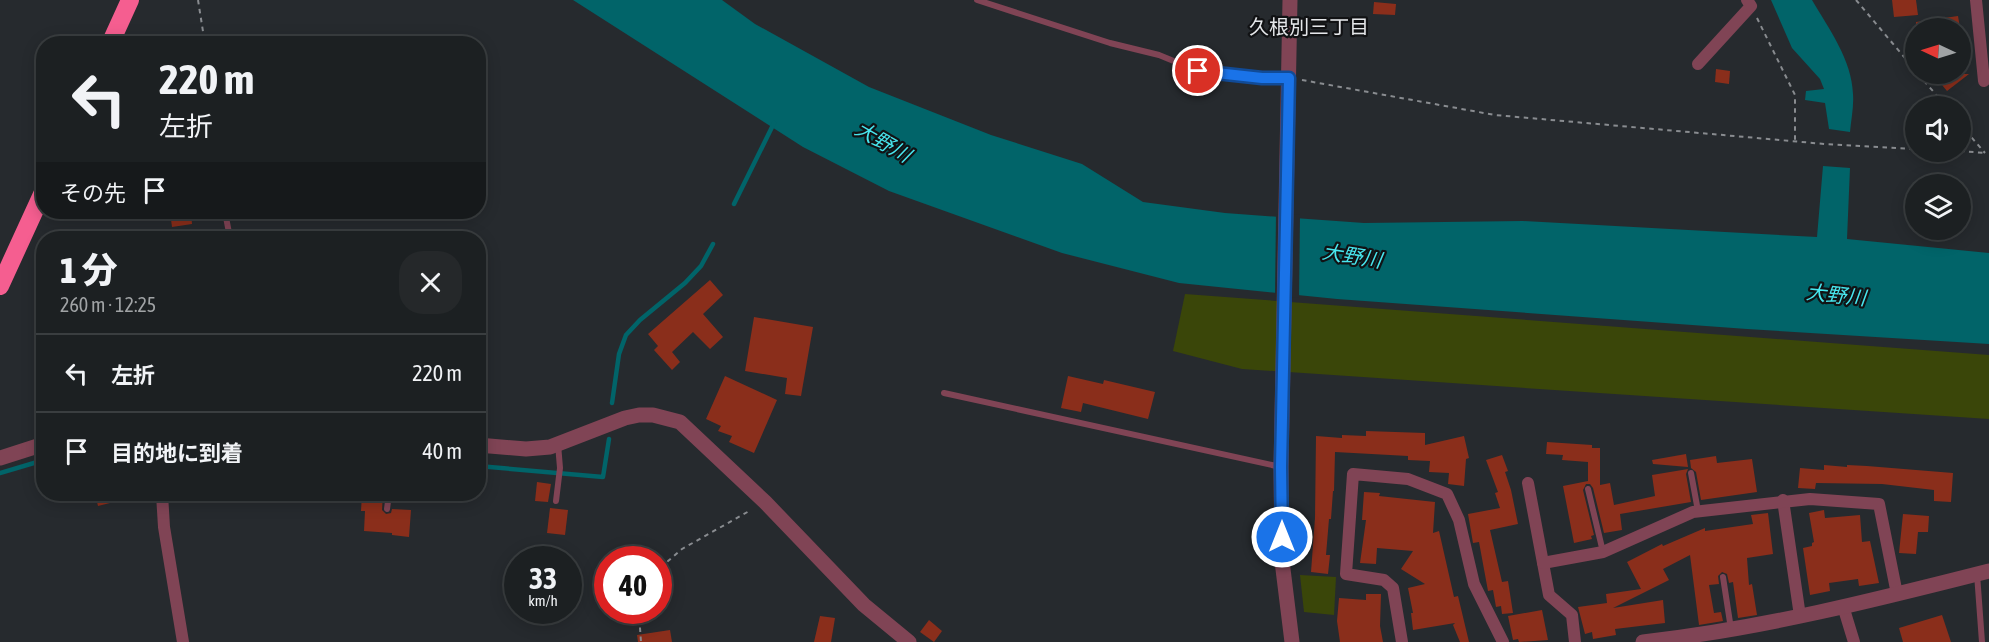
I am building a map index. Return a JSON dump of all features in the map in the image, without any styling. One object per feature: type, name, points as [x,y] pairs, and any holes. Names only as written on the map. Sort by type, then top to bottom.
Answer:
[{"type":"highway","points":[[114,36],[130,0]]},
{"type":"highway","points":[[0,286],[36,207]]},
{"type":"street","points":[[1290,0],[1281,467],[1282,561],[1292,642]]},
{"type":"street","points":[[1976,0],[1984,81]]},
{"type":"street","points":[[1698,64],[1749,3]]},
{"type":"street","points":[[486,446],[526,449],[550,447],[625,418],[639,415],[665,417],[680,422],[765,502],[849,590],[909,642]]},
{"type":"street","points":[[0,458],[36,447]]},
{"type":"street","points":[[1401,642],[1393,588],[1384,580],[1346,574],[1353,474],[1408,479],[1447,494],[1459,519],[1474,584],[1503,642]]},
{"type":"street","points":[[1528,483],[1549,595],[1572,615],[1575,642]]},
{"type":"street","points":[[1543,563],[1603,552],[1698,511],[1783,500],[1810,499],[1879,504],[1897,594]]},
{"type":"street","points":[[1783,500],[1800,616]]},
{"type":"street","points":[[162,501],[164,527],[183,642]]},
{"type":"street","points":[[1642,642],[1697,639],[1897,594],[1983,572]]},
{"type":"street","points":[[1843,606],[1854,642]]},
{"type":"lane","points":[[977,0],[1110,43],[1159,56],[1198,71],[1262,78],[1289,78]]},
{"type":"lane","points":[[944,393],[1281,467]]},
{"type":"lane","points":[[556,501],[560,468],[558,444]]},
{"type":"lane","points":[[1691,473],[1698,511]]},
{"type":"lane","points":[[1588,489],[1603,552]]},
{"type":"lane","points":[[387,509],[388,501]]},
{"type":"lane","points":[[1982,642],[1983,572]]},
{"type":"lane","points":[[1723,577],[1731,630]]},
{"type":"path","points":[[198,0],[204,36]]},
{"type":"path","points":[[1856,0],[1905,58]]},
{"type":"path","points":[[1749,3],[1795,95],[1795,142]]},
{"type":"path","points":[[1289,78],[1495,115],[1795,142],[1905,148]]},
{"type":"path","points":[[1927,84],[1937,96]]},
{"type":"path","points":[[1971,137],[1985,153],[1971,152]]},
{"type":"path","points":[[672,558],[682,549],[765,502]]},
{"type":"path","points":[[640,624],[641,642]]},
{"type":"green space","points":[[1185,294],[1989,355],[1989,419],[1242,369],[1173,351]]},
{"type":"green space","points":[[1300,575],[1336,577],[1334,615],[1304,612]]},
{"type":"water","name":"大野川","points":[[573,0],[722,0],[755,24],[869,87],[991,135],[1082,164],[1143,202],[1225,213],[1364,223],[1523,221],[1817,237],[1823,166],[1850,168],[1847,239],[1989,253],[1989,344],[1337,299],[1179,283],[1062,253],[889,191],[803,147]]},
{"type":"water","points":[[1771,0],[1812,0],[1849,69],[1853,94],[1850,132],[1829,129],[1825,103],[1805,100],[1806,91],[1824,89],[1820,79],[1792,48]]},
{"type":"pier","points":[[1276,214],[1300,215],[1299,298],[1275,296]]},
{"type":"building","points":[[1892,0],[1916,0],[1918,15],[1894,17]]},
{"type":"building","points":[[1374,2],[1396,4],[1395,15],[1373,14]]},
{"type":"building","points":[[1716,69],[1730,71],[1729,84],[1715,82]]},
{"type":"building","points":[[1941,84],[1956,84],[1947,91]]},
{"type":"building","points":[[171,219],[192,219],[192,224],[172,227]]},
{"type":"building","points":[[710,280],[723,295],[703,314],[723,337],[710,349],[693,332],[672,352],[680,362],[672,370],[654,350],[658,346],[648,334]]},
{"type":"building","points":[[754,317],[813,327],[801,396],[785,394],[787,378],[745,371]]},
{"type":"building","points":[[725,376],[777,400],[754,453],[729,442],[732,436],[718,431],[721,426],[706,419]]},
{"type":"building","points":[[1068,376],[1103,384],[1104,380],[1155,392],[1148,419],[1083,403],[1081,412],[1061,408]]},
{"type":"building","points":[[1366,431],[1425,433],[1425,445],[1464,436],[1469,458],[1466,459],[1464,486],[1448,484],[1449,473],[1429,472],[1430,461],[1408,460],[1408,456],[1335,452],[1334,491],[1326,555],[1330,555],[1328,574],[1311,572],[1315,518],[1316,436],[1342,438],[1342,435],[1366,436]]},
{"type":"building","points":[[1547,442],[1592,445],[1592,448],[1600,448],[1600,485],[1610,483],[1614,505],[1655,496],[1652,475],[1688,469],[1686,474],[1691,502],[1620,514],[1622,530],[1604,533],[1593,488],[1590,484],[1586,484],[1583,490],[1594,535],[1591,536],[1592,539],[1574,543],[1563,486],[1588,481],[1588,462],[1562,460],[1563,455],[1546,454]]},
{"type":"building","points":[[1686,454],[1688,467],[1653,464],[1652,460]]},
{"type":"building","points":[[1502,455],[1508,471],[1505,472],[1518,524],[1490,530],[1502,582],[1508,581],[1513,613],[1502,614],[1501,606],[1496,607],[1493,590],[1488,591],[1479,542],[1473,543],[1468,514],[1500,508],[1495,493],[1498,492],[1486,460]]},
{"type":"building","points":[[1716,456],[1717,463],[1752,459],[1757,492],[1701,500],[1696,472],[1691,468],[1690,460]]},
{"type":"building","points":[[1824,465],[1953,473],[1951,502],[1934,501],[1934,490],[1882,484],[1816,483],[1815,489],[1798,488],[1800,468],[1824,470]]},
{"type":"building","points":[[537,482],[551,484],[548,502],[535,501]]},
{"type":"building","points":[[1364,492],[1380,493],[1379,496],[1435,502],[1433,533],[1439,531],[1454,597],[1458,596],[1469,642],[1460,642],[1453,625],[1455,623],[1413,630],[1411,613],[1413,613],[1408,588],[1425,584],[1401,569],[1413,551],[1377,548],[1376,564],[1360,563],[1366,520],[1362,520]]},
{"type":"building","points":[[97,501],[118,501],[98,506]]},
{"type":"building","points":[[362,501],[383,501],[382,510],[386,514],[391,513],[392,509],[411,510],[409,537],[364,531],[365,511],[361,511]]},
{"type":"building","points":[[550,508],[568,510],[565,535],[547,533]]},
{"type":"building","points":[[1824,510],[1825,518],[1860,515],[1862,542],[1870,541],[1879,583],[1859,586],[1858,579],[1829,583],[1830,591],[1810,595],[1803,548],[1812,546],[1814,542],[1809,513]]},
{"type":"building","points":[[1768,513],[1773,554],[1747,558],[1749,585],[1752,584],[1757,615],[1738,618],[1733,582],[1729,583],[1727,574],[1722,572],[1718,576],[1719,584],[1709,585],[1714,613],[1721,612],[1723,621],[1699,625],[1690,555],[1663,569],[1669,580],[1613,608],[1663,600],[1665,623],[1615,629],[1616,635],[1593,639],[1592,632],[1585,634],[1578,607],[1607,603],[1606,594],[1641,589],[1627,562],[1662,544],[1663,546],[1705,528],[1705,531],[1753,524],[1751,515]]},
{"type":"building","points":[[1903,514],[1929,516],[1928,532],[1918,532],[1916,554],[1899,553]]},
{"type":"building","points":[[1366,594],[1381,594],[1380,626],[1383,642],[1340,642],[1337,621],[1339,598],[1366,600]]},
{"type":"building","points":[[1542,610],[1548,640],[1519,642],[1518,639],[1513,640],[1508,616]]},
{"type":"building","points":[[1942,615],[1951,642],[1903,642],[1899,628]]},
{"type":"building","points":[[820,616],[835,618],[831,642],[814,642]]},
{"type":"building","points":[[929,620],[942,631],[934,642],[920,632]]},
{"type":"building","points":[[670,630],[672,642],[638,642],[637,635]]},
{"type":"waterway","points":[[734,204],[774,123]]},
{"type":"waterway","points":[[612,403],[619,354],[626,335],[640,320],[685,283],[701,266],[713,244]]},
{"type":"waterway","points":[[486,467],[603,477],[609,439]]},
{"type":"waterway","points":[[0,473],[36,462]]},
{"type":"district","name":"久根別三丁目","points":[[1309,27]]},
{"type":"route","points":[[1198,71],[1262,78],[1289,78],[1281,467],[1282,537]]}]
